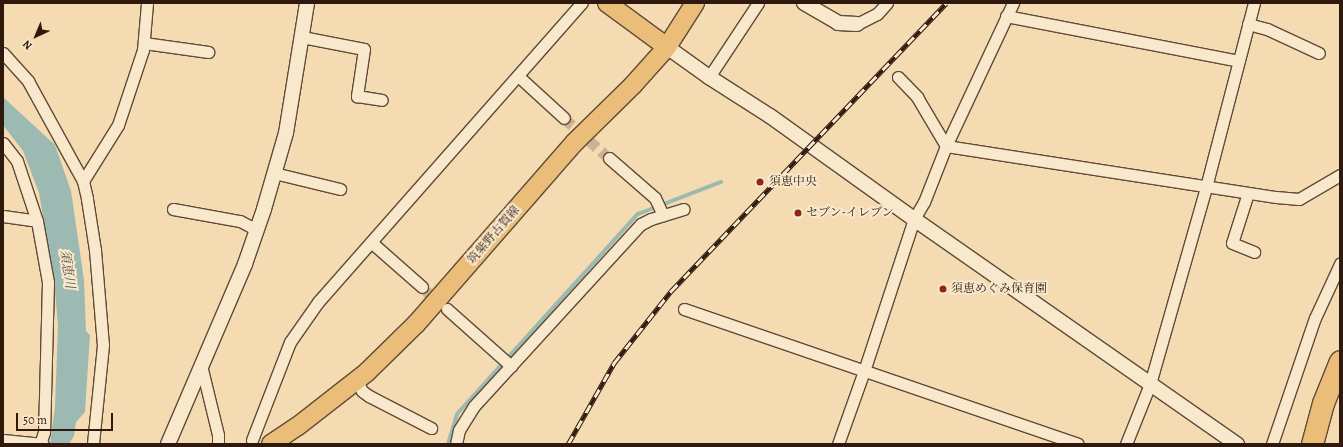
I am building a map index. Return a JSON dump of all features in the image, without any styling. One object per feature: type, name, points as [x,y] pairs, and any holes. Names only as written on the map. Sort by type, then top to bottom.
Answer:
[{"type":"highway","points":[[1312,444],[1323,403],[1340,361]]},
{"type":"highway","points":[[1324,444],[1340,383]]},
{"type":"main road","points":[[607,3],[667,47]]},
{"type":"main road","name":"筑紫野古賀線","points":[[271,444],[298,426],[356,381],[417,322],[574,143],[633,85],[667,47],[695,3]]},
{"type":"street","points":[[83,181],[118,126],[143,50],[147,3]]},
{"type":"street","points":[[168,444],[245,264],[257,230],[286,134],[307,3]]},
{"type":"street","points":[[252,440],[290,342],[318,302],[582,3]]},
{"type":"street","points":[[709,77],[758,3]]},
{"type":"street","points":[[804,3],[838,23],[857,24],[877,14],[887,3]]},
{"type":"street","points":[[838,444],[864,371],[914,219],[924,202],[946,146],[1013,3]]},
{"type":"street","points":[[1126,444],[1150,384],[1206,187],[1254,3]]},
{"type":"street","points":[[1006,16],[1239,61]]},
{"type":"street","points":[[1248,24],[1267,29],[1319,53]]},
{"type":"street","points":[[302,37],[364,49],[356,96],[382,100]]},
{"type":"street","points":[[144,43],[208,52]]},
{"type":"street","points":[[667,47],[709,77],[770,116],[914,219],[1237,444]]},
{"type":"street","points":[[3,53],[28,81],[83,181],[95,250],[103,345],[93,444]]},
{"type":"street","points":[[518,76],[564,118]]},
{"type":"street","points":[[898,77],[917,97],[946,146]]},
{"type":"street","points":[[3,143],[17,161],[37,221],[48,282],[44,432],[40,444]]},
{"type":"street","points":[[946,146],[1206,187],[1299,199],[1340,175]]},
{"type":"street","points":[[609,158],[655,198],[663,214]]},
{"type":"street","points":[[274,173],[340,189]]},
{"type":"street","points":[[1248,193],[1232,243],[1254,252]]},
{"type":"street","points":[[173,209],[240,221],[257,230]]},
{"type":"street","points":[[456,444],[459,430],[469,412],[641,224],[663,214],[683,209]]},
{"type":"street","points":[[3,216],[37,221]]},
{"type":"street","points":[[371,242],[422,287]]},
{"type":"street","points":[[1272,444],[1315,318],[1340,264]]},
{"type":"street","points":[[447,309],[511,366]]},
{"type":"street","points":[[684,309],[1078,444]]},
{"type":"street","points":[[201,365],[218,435],[218,444]]},
{"type":"street","points":[[356,381],[362,390],[369,396],[431,428]]},
{"type":"street","points":[[3,440],[43,444]]},
{"type":"water","name":"須恵川","points":[[3,97],[55,145],[71,191],[84,280],[86,331],[90,335],[85,412],[76,422],[74,436],[69,444],[50,444],[55,407],[58,325],[54,280],[39,193],[23,151],[3,125]]},
{"type":"waterway","points":[[448,444],[457,414],[638,214],[721,182]]},
{"type":"tunnel","points":[[564,118],[609,158]]},
{"type":"tunnel","points":[[422,287],[441,304]]},
{"type":"railway","points":[[568,444],[614,363],[671,291],[946,3]]},
{"type":"place","name":"須恵中央","points":[[760,182]]},
{"type":"place","name":"セブン-イレブン","points":[[798,213]]},
{"type":"place","name":"須恵めぐみ保育園","points":[[943,289]]}]
